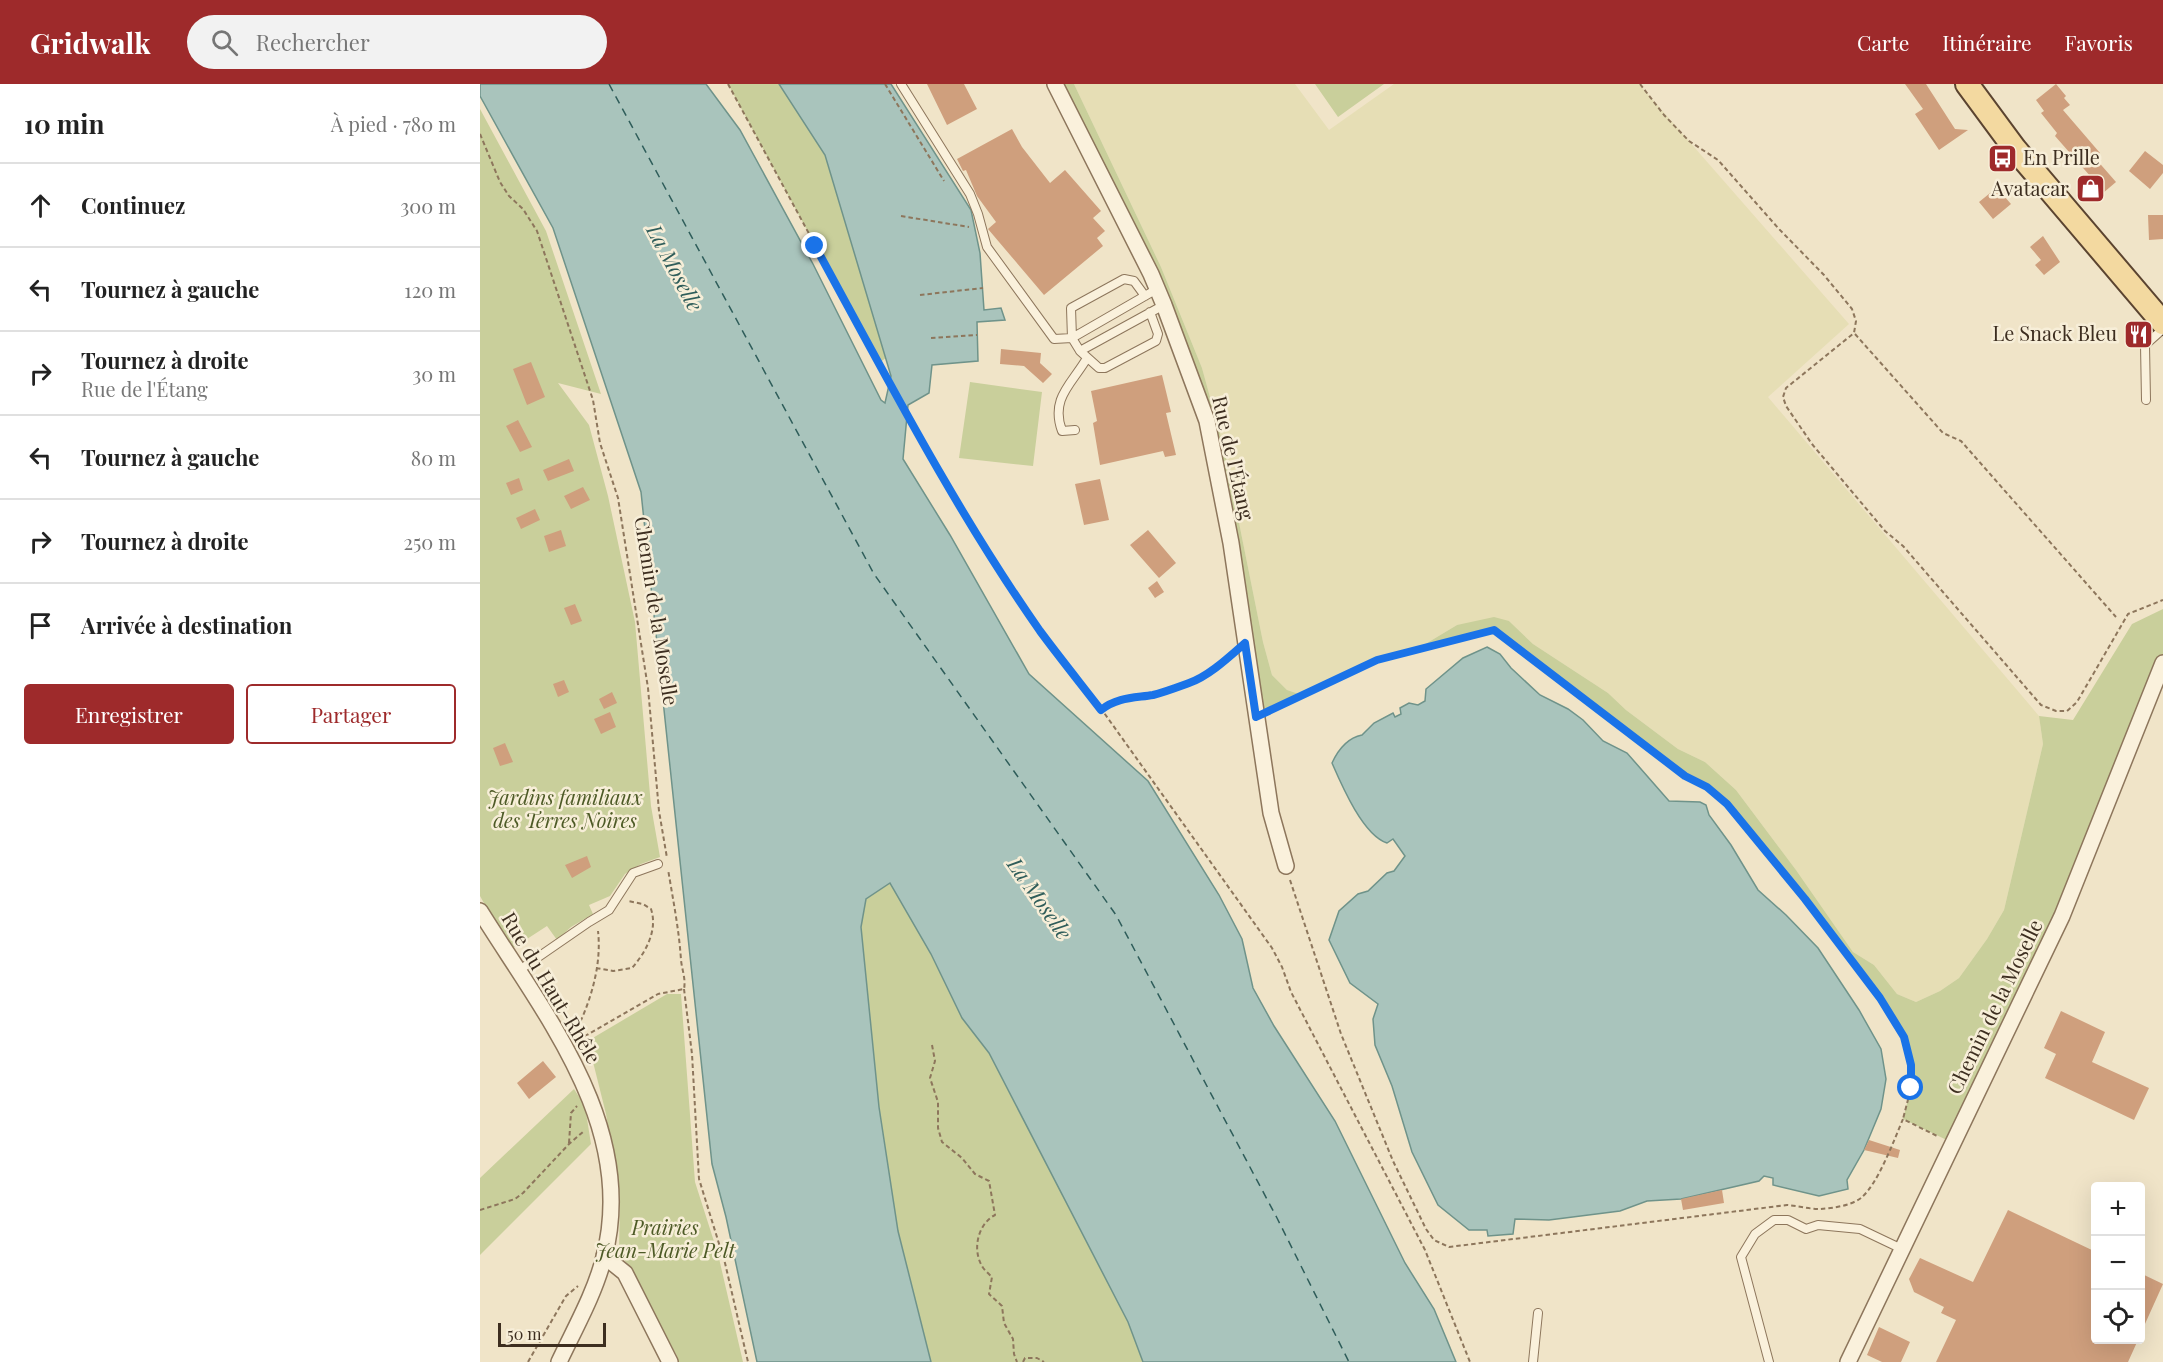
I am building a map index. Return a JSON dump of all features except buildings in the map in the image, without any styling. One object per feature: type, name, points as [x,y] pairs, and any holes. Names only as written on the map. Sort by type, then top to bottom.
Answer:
[{"type":"main road","points":[[1967,84],[2015,149],[2163,323]]},
{"type":"street","name":"Rue de l'Étang","points":[[1055,84],[1151,293],[1164,305],[1207,421],[1231,543],[1271,813],[1286,867]]},
{"type":"street","name":"Chemin de la Moselle","points":[[1848,1362],[2062,916],[2163,663]]},
{"type":"street","name":"Rue du Haut-Rhêle","points":[[480,911],[567,1048],[599,1122],[610,1170],[612,1208],[604,1256],[596,1282],[559,1362]]},
{"type":"street","points":[[604,1256],[625,1273],[670,1362]]},
{"type":"lane","points":[[902,84],[970,194],[987,247],[1054,339],[1072,338],[1151,293],[1134,281],[1124,279],[1071,308],[1072,338],[1087,358],[1099,368],[1104,368],[1156,341],[1158,334],[1150,312]]},
{"type":"lane","points":[[1080,351],[1164,305]]},
{"type":"lane","points":[[2146,400],[2145,345],[2163,329]]},
{"type":"lane","points":[[1075,430],[1062,431],[1058,419],[1060,397],[1087,358]]},
{"type":"lane","points":[[518,971],[609,910],[633,873],[658,864]]},
{"type":"lane","points":[[1769,1362],[1741,1257],[1755,1234],[1774,1220],[1788,1220],[1806,1228],[1818,1226],[1860,1229],[1902,1249]]},
{"type":"lane","points":[[1533,1362],[1538,1313]]},
{"type":"path","points":[[728,84],[879,363],[976,532],[1040,630],[1101,710],[1272,948],[1291,992],[1425,1250],[1470,1362]]},
{"type":"path","points":[[885,84],[944,182]]},
{"type":"path","points":[[1640,84],[1664,115],[1689,141],[1718,160],[1779,229],[1824,275],[1852,309],[1856,321],[1854,333],[1786,388],[1783,397],[1786,406],[1812,444],[1885,531],[1903,546],[2041,705],[2056,711],[2067,711],[2077,702],[2128,614],[2163,600]]},
{"type":"path","name":"Chemin de la Moselle","points":[[480,134],[500,182],[509,196],[523,209],[541,240],[593,400],[600,442],[618,498],[648,688],[659,811],[681,943],[681,962],[692,1054],[699,1179],[725,1263],[748,1362]]},
{"type":"path","points":[[901,216],[975,228]]},
{"type":"path","points":[[920,295],[983,288]]},
{"type":"path","points":[[1854,333],[1943,433],[1961,441],[2116,617]]},
{"type":"path","points":[[931,338],[977,335]]},
{"type":"path","points":[[1256,717],[1377,660],[1494,630],[1685,776],[1707,787],[1727,804],[1805,899],[1880,998],[1904,1037],[1911,1065],[1911,1088],[1903,1119],[1880,1171],[1861,1197],[1850,1203],[1820,1209],[1787,1205],[1449,1247],[1434,1240],[1426,1229],[1393,1161],[1341,1034],[1286,867]]},
{"type":"path","points":[[1101,710],[1109,704],[1125,699],[1154,694],[1192,682],[1245,643]]},
{"type":"path","points":[[596,968],[613,971],[632,968],[648,945],[652,933],[651,909],[643,904],[617,896]]},
{"type":"path","points":[[567,1048],[587,1005],[596,968],[599,940],[596,918]]},
{"type":"path","points":[[567,1048],[658,994],[684,988]]},
{"type":"path","points":[[932,1045],[935,1061],[930,1078],[938,1102],[938,1128],[942,1142],[962,1158],[975,1174],[989,1181],[995,1215],[988,1219],[980,1231],[978,1251],[982,1267],[992,1277],[989,1294],[1002,1306],[1004,1323],[1013,1339],[1017,1362]]},
{"type":"path","points":[[569,1144],[571,1113],[590,1099]]},
{"type":"path","points":[[1903,1119],[1953,1143]]},
{"type":"path","points":[[480,1210],[515,1199],[569,1144],[599,1122]]},
{"type":"path","points":[[528,1362],[566,1296],[577,1287],[596,1282]]},
{"type":"path","points":[[1023,1362],[1025,1358],[1037,1358],[1044,1362]]},
{"type":"shaded area","points":[[1074,84],[1295,84],[1329,130],[1394,84],[1639,84],[1849,324],[1768,397],[2039,716],[2043,744],[2004,910],[1987,939],[1959,978],[1940,991],[1916,1002],[1897,994],[1874,965],[1853,952],[1796,870],[1736,790],[1705,762],[1678,749],[1626,710],[1608,693],[1533,644],[1509,621],[1457,625],[1417,649],[1377,660],[1302,695],[1287,690],[1272,675],[1263,642],[1224,448],[1202,368],[1161,267]]},
{"type":"green space","points":[[728,84],[817,84],[890,355],[879,363]]},
{"type":"green space","points":[[1055,84],[1074,84],[1161,267],[1202,368],[1224,448],[1263,642],[1272,675],[1287,690],[1302,695],[1256,717],[1207,421],[1164,305]]},
{"type":"green space","points":[[1315,84],[1384,84],[1338,117]]},
{"type":"green space","name":"Jardins familiaux des Terres Noires","points":[[480,109],[546,231],[601,394],[558,383],[589,425],[608,496],[635,622],[651,806],[660,857],[641,864],[625,874],[610,896],[589,905],[593,914],[571,927],[557,940],[547,926],[510,950],[480,896]]},
{"type":"green space","points":[[970,382],[1042,392],[1033,466],[959,458]]},
{"type":"green space","points":[[2163,609],[2163,663],[2062,916],[1953,1143],[1903,1119],[1911,1088],[1911,1065],[1904,1037],[1880,998],[1805,899],[1727,804],[1707,787],[1685,776],[1494,630],[1417,649],[1457,625],[1494,617],[1509,621],[1533,644],[1608,693],[1626,710],[1678,749],[1705,762],[1736,790],[1796,870],[1853,952],[1874,965],[1897,994],[1916,1002],[1940,991],[1959,978],[1987,939],[2004,910],[2043,744],[2039,716],[2073,720],[2132,624]]},
{"type":"green space","points":[[890,883],[931,954],[962,1018],[989,1053],[1128,1322],[1143,1362],[931,1362],[898,1231],[879,1107],[861,927],[866,899]]},
{"type":"green space","name":"Prairies Jean-Marie Pelt","points":[[667,994],[681,994],[695,1182],[718,1254],[743,1362],[678,1362],[677,1356],[619,1250],[620,1198],[606,1114],[586,1042]]},
{"type":"green space","points":[[574,1089],[585,1106],[591,1144],[480,1255],[480,1178]]},
{"type":"water","name":"La Moselle","points":[[480,84],[706,84],[740,130],[813,264],[881,400],[885,403],[891,376],[825,155],[779,84],[891,84],[971,210],[980,253],[984,310],[1001,308],[1005,320],[977,322],[978,361],[932,365],[929,393],[908,405],[903,459],[950,535],[1029,674],[1148,781],[1219,895],[1242,939],[1253,988],[1274,1026],[1335,1121],[1405,1263],[1434,1309],[1456,1362],[1143,1362],[1128,1322],[989,1053],[962,1018],[931,954],[890,883],[866,899],[861,927],[879,1107],[898,1231],[931,1362],[757,1362],[726,1217],[712,1164],[641,492],[553,228],[480,96]]},
{"type":"water","points":[[1487,647],[1500,654],[1511,668],[1540,695],[1568,709],[1583,720],[1603,741],[1627,753],[1669,801],[1700,802],[1706,805],[1709,815],[1731,845],[1758,890],[1818,948],[1859,1010],[1881,1049],[1886,1079],[1881,1109],[1864,1150],[1847,1180],[1848,1189],[1819,1196],[1773,1185],[1773,1178],[1764,1176],[1759,1181],[1681,1199],[1647,1201],[1620,1211],[1549,1220],[1515,1219],[1513,1234],[1488,1236],[1487,1230],[1469,1230],[1438,1205],[1412,1152],[1392,1086],[1375,1045],[1373,1019],[1378,1004],[1350,983],[1329,940],[1339,911],[1358,894],[1368,891],[1387,873],[1394,871],[1405,856],[1393,839],[1387,843],[1378,838],[1362,820],[1347,796],[1332,763],[1347,742],[1362,735],[1374,723],[1393,713],[1395,717],[1401,714],[1400,708],[1409,703],[1418,705],[1425,701],[1426,689],[1463,658]]},
{"type":"ferry route","points":[[609,84],[874,574],[1116,915],[1277,1218],[1349,1362]]},
{"type":"place","name":"En Prille","points":[[2002,158]]},
{"type":"place","name":"Avatacar","points":[[2090,189]]},
{"type":"place","name":"Le Snack Bleu","points":[[2138,334]]},
{"type":"route","points":[[815,246],[919,435],[976,532],[1040,630],[1101,710],[1109,704],[1132,696],[1154,694],[1192,682],[1245,643],[1256,717],[1377,660],[1494,630],[1685,776],[1707,787],[1727,804],[1805,899],[1894,1019],[1908,1049],[1911,1088]]}]
